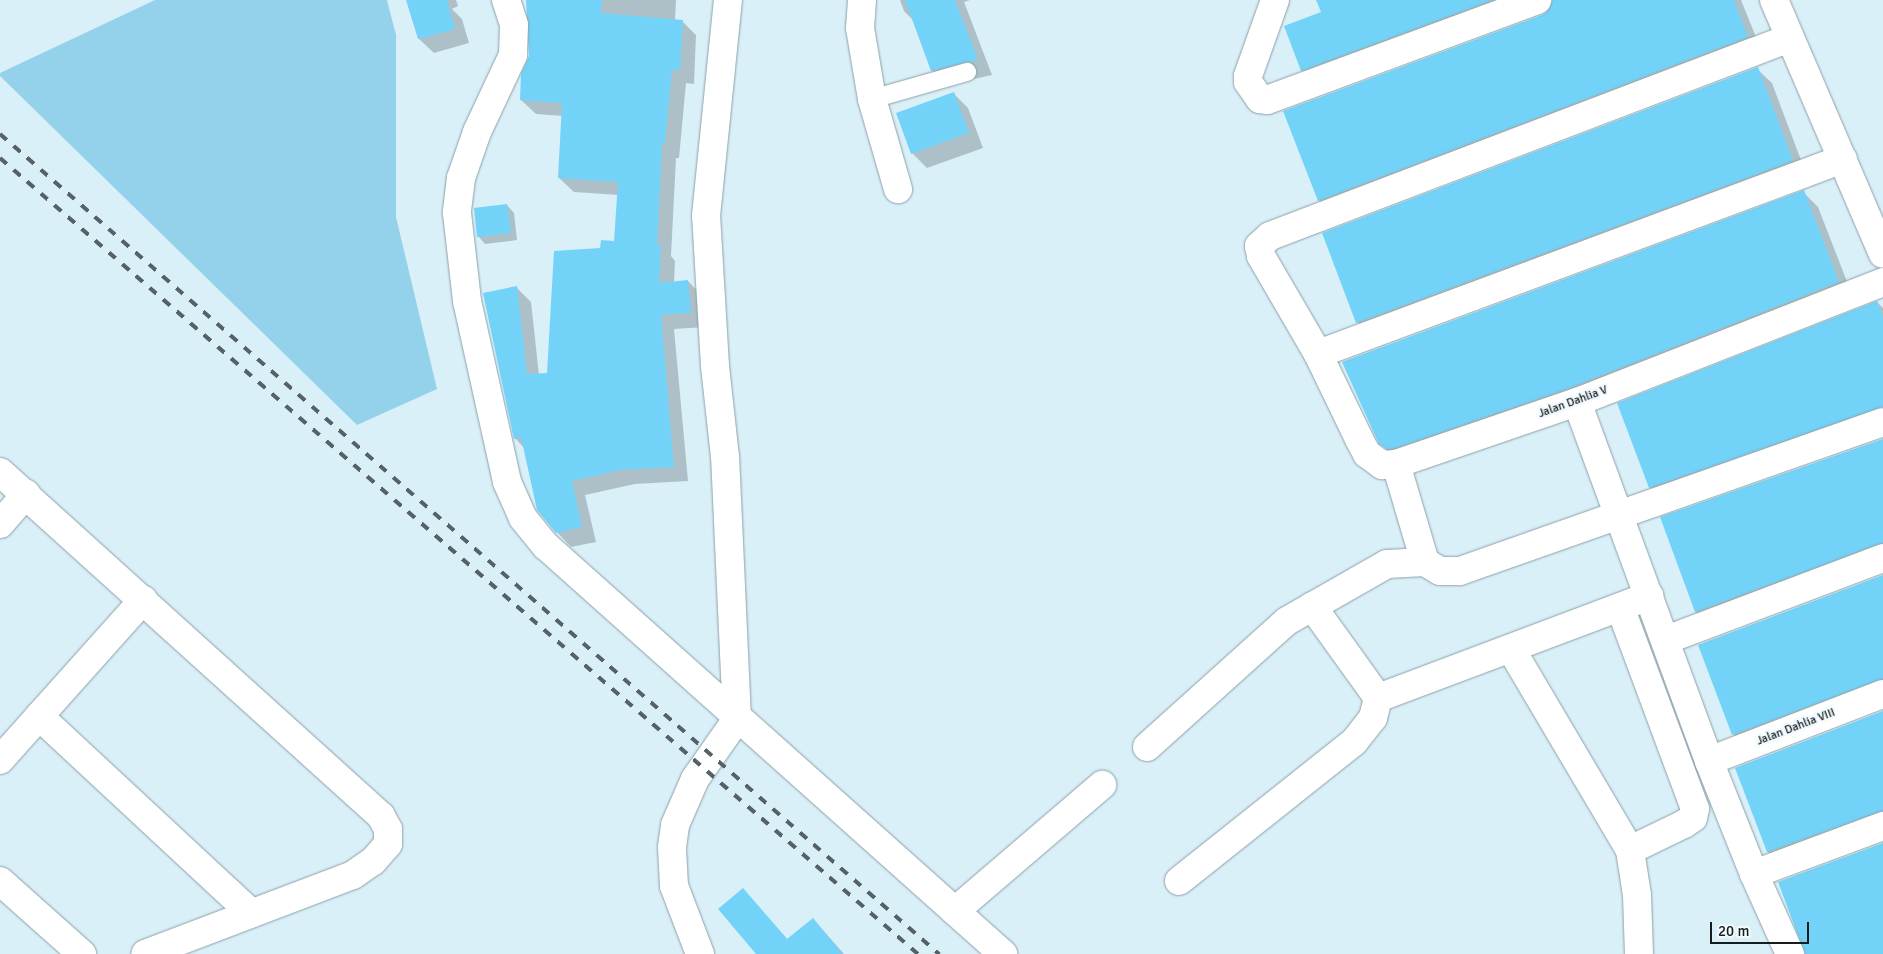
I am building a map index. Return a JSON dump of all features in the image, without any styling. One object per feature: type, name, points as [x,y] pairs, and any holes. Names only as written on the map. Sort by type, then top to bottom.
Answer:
[{"type":"street","points":[[506,0],[514,25],[513,55],[476,132],[461,178],[457,213],[467,301],[507,482],[523,518],[546,546],[737,719],[1002,954]]},
{"type":"street","points":[[700,954],[674,886],[672,847],[675,825],[695,779],[737,719],[726,456],[715,366],[706,216],[728,0]]},
{"type":"street","points":[[862,0],[860,28],[872,99],[898,189]]},
{"type":"street","points":[[1275,0],[1248,76],[1251,87],[1260,99],[1267,100],[1538,0]]},
{"type":"street","points":[[1774,0],[1883,254]]},
{"type":"street","points":[[1425,562],[1396,464],[1382,465],[1367,454],[1318,354],[1261,256],[1259,246],[1265,238],[1790,38]]},
{"type":"street","points":[[1318,354],[1843,159]]},
{"type":"street","name":"Jalan Dahlia V","points":[[1396,464],[1577,402],[1883,282]]},
{"type":"street","points":[[1577,402],[1709,761],[1754,874],[1790,954]]},
{"type":"street","points":[[1147,747],[1287,621],[1387,564],[1425,562],[1440,571],[1460,571],[1883,422]]},
{"type":"street","points":[[0,472],[381,816],[388,829],[388,844],[373,861],[353,875],[250,912],[146,954]]},
{"type":"street","points":[[0,524],[26,494]]},
{"type":"street","points":[[1666,640],[1883,558]]},
{"type":"street","points":[[1378,698],[1649,596]]},
{"type":"street","points":[[0,760],[142,600]]},
{"type":"street","points":[[1179,881],[1354,742],[1373,718],[1378,698],[1312,606]]},
{"type":"street","points":[[1620,607],[1695,809],[1693,818],[1684,824],[1630,850]]},
{"type":"street","points":[[1511,648],[1630,850],[1637,895],[1640,954]]},
{"type":"street","name":"Jalan Dahlia VIII","points":[[1709,761],[1883,694]]},
{"type":"street","points":[[39,716],[250,912]]},
{"type":"street","points":[[954,911],[1102,785]]},
{"type":"street","points":[[1754,874],[1883,826]]},
{"type":"street","points":[[0,881],[82,954]]},
{"type":"lane","points":[[872,99],[967,72]]},
{"type":"shaded area","points":[[155,0],[387,0],[396,35],[396,217],[437,389],[357,425],[0,76],[0,73]]},
{"type":"building","points":[[406,0],[447,0],[455,29],[418,39]]},
{"type":"building","points":[[526,0],[602,0],[601,13],[683,20],[680,70],[672,70],[665,144],[662,144],[657,245],[661,245],[659,283],[688,280],[691,313],[661,315],[674,467],[620,470],[572,481],[582,527],[556,533],[537,510],[521,437],[514,439],[483,293],[517,286],[527,374],[547,373],[554,251],[600,248],[601,240],[614,241],[618,182],[558,178],[562,103],[520,100],[521,74],[529,56]]},
{"type":"building","points":[[905,0],[955,0],[978,60],[931,71]]},
{"type":"building","points":[[1316,0],[1492,0],[1301,71],[1284,26],[1321,12]]},
{"type":"building","points":[[1552,0],[1734,0],[1748,37],[1318,201],[1283,111],[1542,15],[1549,10]]},
{"type":"building","points":[[1758,67],[1793,161],[1356,323],[1322,233]]},
{"type":"building","points":[[954,92],[969,133],[911,154],[896,113]]},
{"type":"building","points":[[1804,190],[1839,282],[1572,387],[1393,449],[1387,449],[1379,444],[1342,362]]},
{"type":"building","points":[[507,204],[511,233],[477,237],[474,208]]},
{"type":"building","points":[[1877,301],[1883,316],[1883,407],[1649,488],[1617,403]]},
{"type":"building","points":[[1883,439],[1883,543],[1695,612],[1660,517]]},
{"type":"building","points":[[1883,575],[1883,679],[1732,735],[1698,645]]},
{"type":"building","points":[[1883,711],[1883,811],[1767,852],[1735,768]]},
{"type":"building","points":[[1883,843],[1883,954],[1805,954],[1778,882]]},
{"type":"building","points":[[743,888],[787,939],[813,918],[843,954],[756,954],[718,909]]},
{"type":"railway","points":[[0,134],[939,954]]},
{"type":"railway","points":[[0,158],[918,954]]}]
